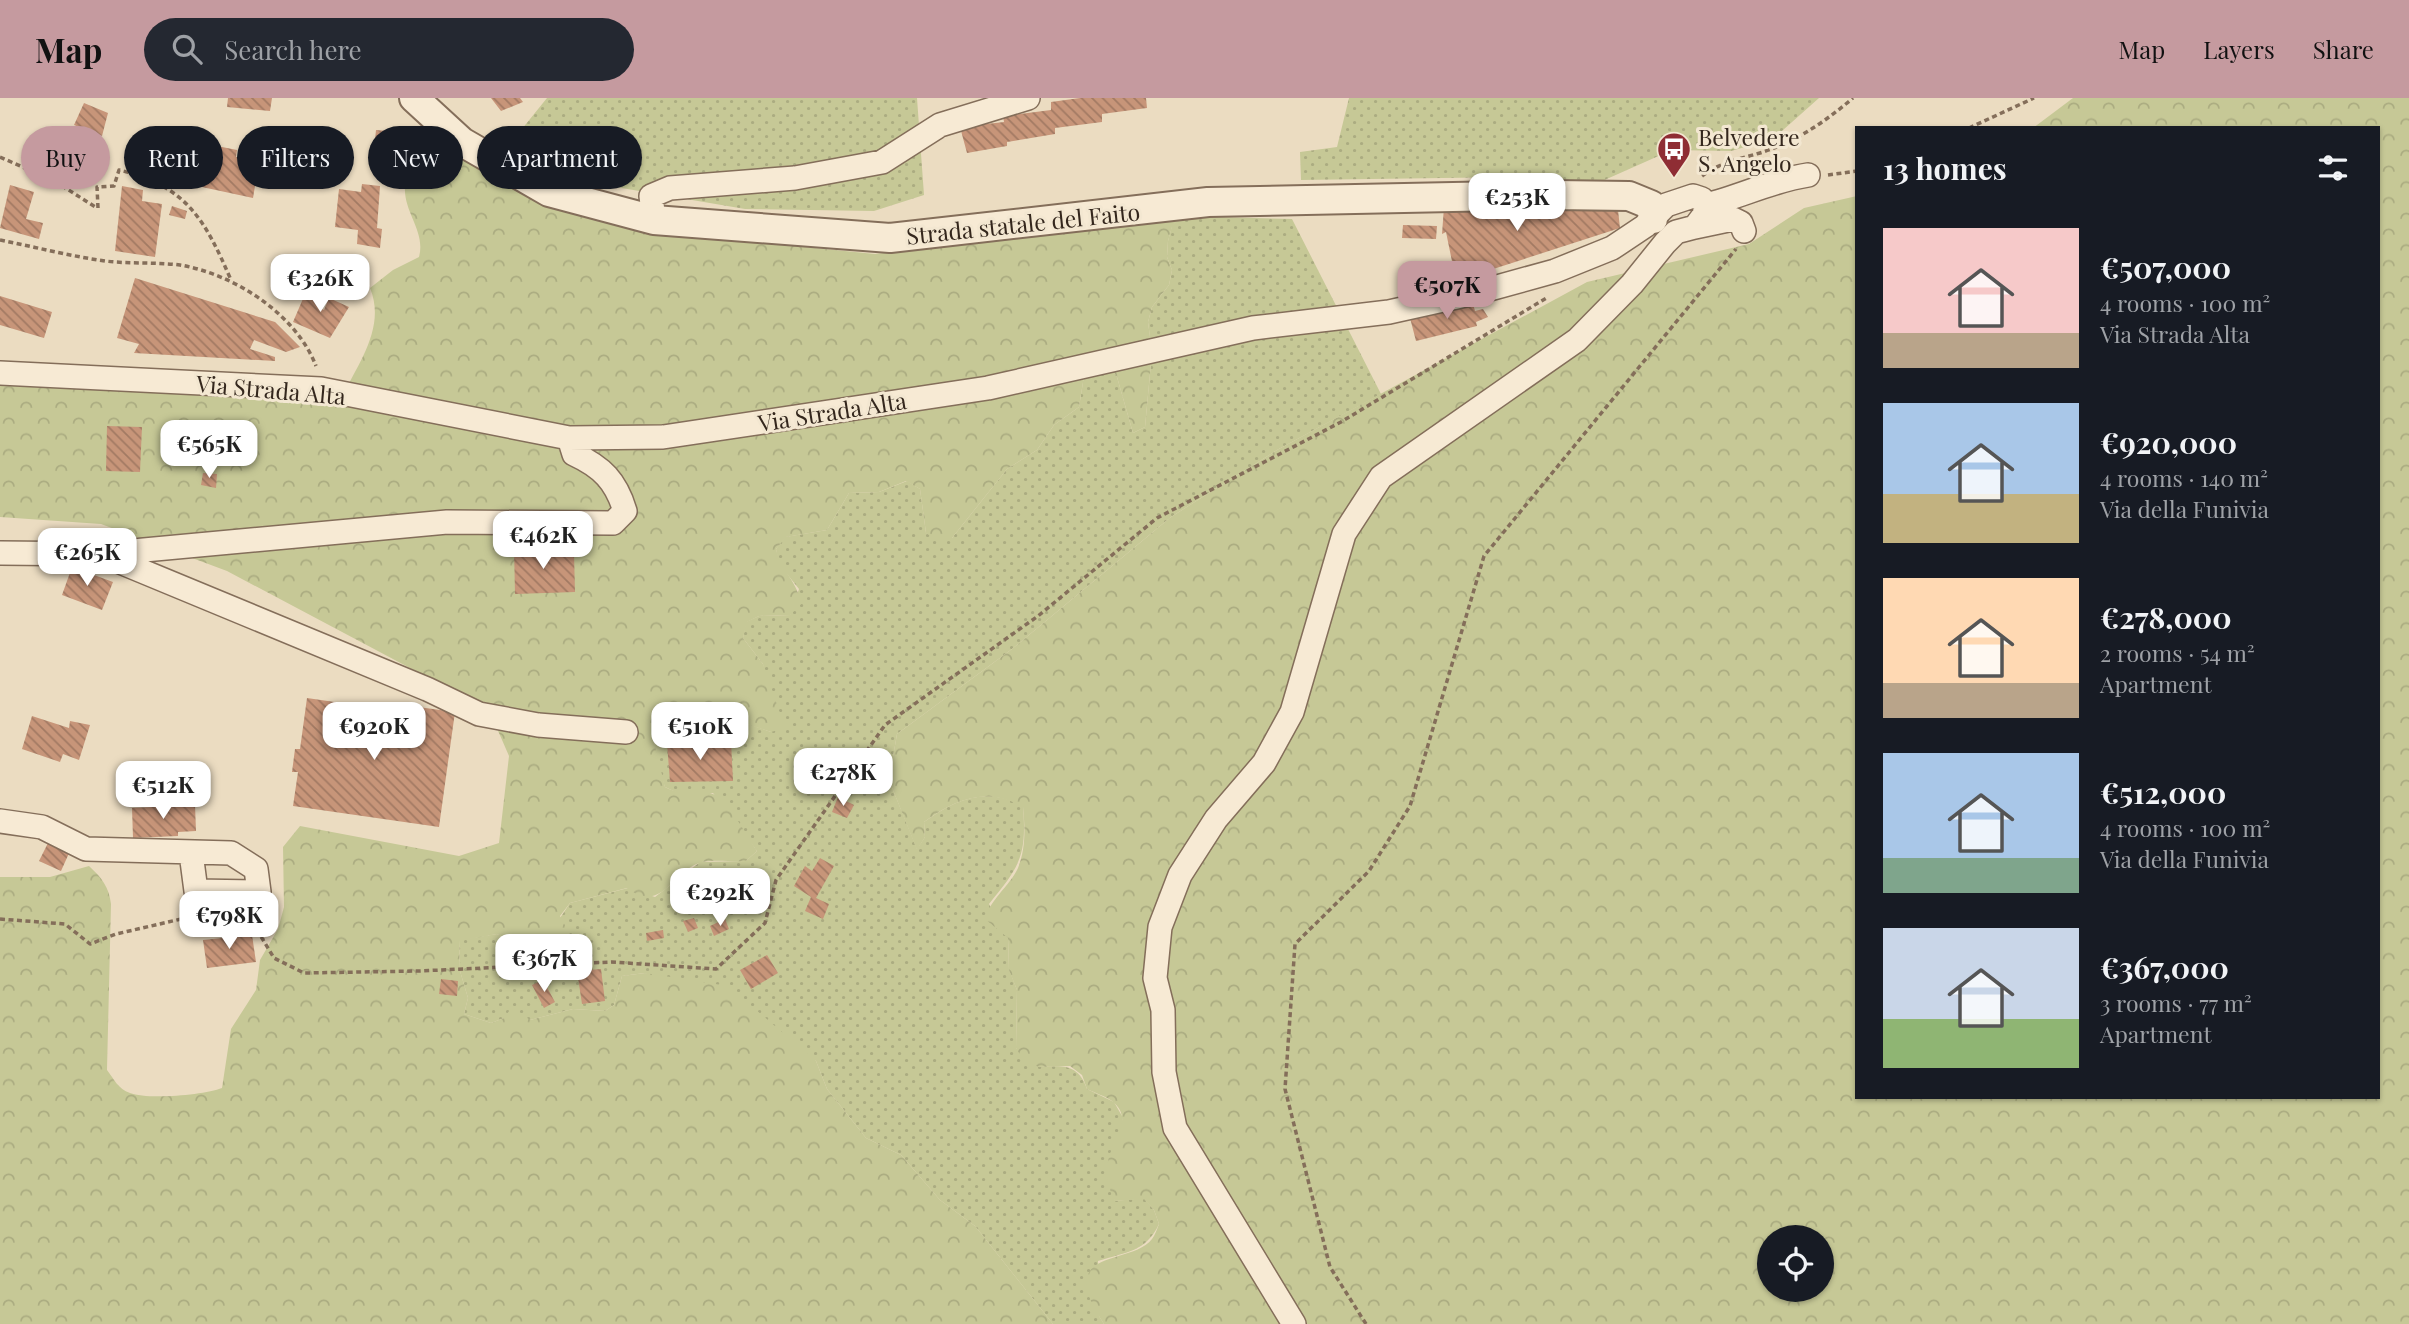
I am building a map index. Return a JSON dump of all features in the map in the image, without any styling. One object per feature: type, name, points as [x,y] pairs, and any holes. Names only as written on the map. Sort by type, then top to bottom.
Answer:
[{"type":"street","name":"Strada statale del Faito","points":[[414,98],[462,142],[550,192],[654,220],[890,238],[1208,202],[1555,195],[1629,196],[1651,205],[1649,222]]},
{"type":"street","points":[[654,220],[651,196],[670,188],[795,178],[882,162],[940,125],[1028,98]]},
{"type":"street","name":"Via Strada Alta","points":[[2,371],[321,388],[569,438],[663,437],[988,388],[1252,328],[1390,312],[1555,271],[1612,248],[1649,222],[1667,205],[1744,195],[1788,178],[1808,175]]},
{"type":"street","points":[[1695,227],[1704,215],[1697,201]]},
{"type":"street","points":[[1294,1324],[1175,1128],[1164,1072],[1163,1010],[1155,978],[1160,927],[1180,875],[1216,819],[1264,763],[1292,712],[1345,534],[1381,477],[1577,340],[1632,284],[1676,232],[1733,219],[1741,223],[1744,231]]},
{"type":"street","points":[[0,553],[101,554],[447,522],[613,523],[625,511],[618,487],[597,465],[574,454],[569,438]]},
{"type":"street","points":[[101,554],[479,714],[538,725],[626,732]]},
{"type":"street","points":[[0,821],[42,827],[86,849],[231,853],[256,869],[252,900],[196,891],[191,853]]},
{"type":"path","points":[[1697,201],[1703,175],[1729,161],[1765,151],[1809,132],[1853,98]]},
{"type":"path","points":[[1973,126],[2034,98]]},
{"type":"path","points":[[0,157],[56,182],[98,208],[97,187],[114,186],[119,170],[145,176],[195,208],[231,280]]},
{"type":"path","points":[[1808,175],[1855,171]]},
{"type":"path","points":[[1366,1324],[1330,1268],[1285,1089],[1295,944],[1370,872],[1409,806],[1484,555],[1733,254],[1744,231]]},
{"type":"path","points":[[0,240],[107,261],[181,265],[231,280],[284,319],[307,343],[321,388]]},
{"type":"path","points":[[252,900],[263,942],[274,958],[304,973],[419,971],[612,961],[716,968],[765,923],[776,880],[885,725],[1038,616],[1157,518],[1341,422],[1553,294]]},
{"type":"path","points":[[252,900],[263,942]]},
{"type":"path","points":[[0,919],[65,924],[90,944],[116,934],[203,914]]},
{"type":"green space","points":[[547,98],[917,98],[924,195],[874,211],[745,209],[627,189],[642,189],[642,126],[524,126]]},
{"type":"green space","points":[[1349,98],[1819,98],[1773,139],[1731,151],[1672,150],[1591,186],[1514,177],[1301,180],[1300,152],[1337,147]]},
{"type":"green space","points":[[2073,98],[2409,98],[2409,1324],[1104,1324],[1090,1299],[1086,1282],[1091,1270],[1100,1263],[1141,1247],[1152,1239],[1159,1224],[1154,1210],[1144,1199],[1115,1201],[1111,1191],[1107,1168],[1121,1129],[1122,1114],[1118,1108],[1109,1099],[1087,1089],[1082,1075],[1070,1066],[1039,1067],[1024,1061],[1016,1048],[1017,990],[1009,970],[1008,938],[985,919],[991,905],[1014,875],[1021,860],[1024,838],[1023,807],[997,797],[984,796],[959,802],[924,822],[925,837],[917,850],[889,780],[897,734],[1012,649],[1171,517],[1277,450],[1587,282],[1749,244],[1804,208],[1855,196],[1855,1099],[2380,1099],[2380,126],[2036,126]]},
{"type":"green space","points":[[463,158],[468,158],[477,167],[477,189],[514,189],[563,211],[632,230],[875,254],[1181,216],[1172,227],[1168,241],[1167,257],[1172,270],[1169,285],[1152,307],[1148,322],[1152,352],[1145,427],[1133,433],[1117,377],[1108,364],[1084,376],[1079,407],[1054,425],[1037,450],[1007,469],[952,538],[938,541],[926,533],[920,489],[906,481],[879,492],[849,493],[827,530],[786,537],[776,549],[797,589],[801,604],[790,615],[759,616],[747,622],[743,638],[763,664],[785,728],[771,732],[728,718],[684,713],[670,718],[659,727],[654,742],[665,787],[686,793],[707,792],[719,797],[731,810],[757,851],[746,861],[702,862],[683,873],[659,894],[639,895],[627,888],[570,903],[560,916],[574,942],[564,954],[536,954],[497,934],[459,941],[460,971],[468,998],[464,1014],[491,1023],[504,1018],[512,1007],[530,1020],[573,1009],[605,1011],[614,1005],[622,976],[645,973],[728,986],[816,1061],[827,1089],[866,1138],[901,1155],[940,1200],[975,1226],[1053,1324],[0,1324],[0,877],[50,877],[89,866],[94,870],[107,888],[111,904],[107,1070],[122,1089],[138,1095],[176,1096],[214,1091],[222,1088],[231,1029],[256,990],[260,960],[278,929],[284,907],[283,847],[300,826],[459,856],[499,843],[509,756],[489,710],[227,571],[101,524],[0,517],[0,385],[336,401],[342,397],[356,371],[373,330],[374,302],[370,288],[393,270],[419,257],[417,230],[405,189],[463,189]]},
{"type":"green space","points":[[1181,216],[1292,219],[1381,394],[1277,450],[1171,517],[1012,649],[897,734],[889,780],[917,849],[925,837],[924,822],[959,802],[984,796],[1010,800],[1023,806],[1024,837],[1019,860],[1008,880],[989,904],[1008,938],[1009,969],[1017,990],[1016,1048],[1039,1067],[1074,1070],[1087,1089],[1114,1102],[1122,1116],[1122,1131],[1109,1158],[1115,1201],[1144,1198],[1154,1210],[1159,1224],[1141,1246],[1098,1261],[1099,1316],[1104,1324],[1053,1324],[975,1226],[940,1200],[901,1155],[866,1138],[827,1089],[816,1061],[645,973],[622,976],[614,1005],[605,1011],[573,1009],[530,1020],[504,1018],[491,1023],[464,1014],[468,998],[460,971],[459,940],[497,934],[536,954],[570,903],[628,888],[655,897],[700,862],[746,861],[757,851],[713,793],[682,795],[665,787],[654,745],[661,725],[673,717],[688,713],[724,717],[771,732],[763,664],[743,638],[746,622],[759,616],[790,615],[799,589],[779,564],[776,549],[785,537],[827,530],[849,493],[879,492],[907,481],[920,489],[926,533],[952,538],[1007,469],[1037,450],[1054,425],[1079,407],[1084,376],[1108,364],[1117,377],[1133,433],[1145,427],[1152,352],[1148,322],[1152,307],[1169,285],[1172,270],[1167,257],[1168,241],[1172,226]]},
{"type":"building","points":[[228,98],[272,98],[270,111],[227,107]]},
{"type":"building","points":[[491,98],[520,98],[523,102],[501,111]]},
{"type":"building","points":[[1080,98],[1146,98],[1147,108],[1102,114],[1102,122],[1055,128],[1055,134],[1007,142],[1007,146],[967,153],[960,127],[1004,122],[1003,116],[1051,110],[1051,102]]},
{"type":"building","points":[[84,103],[108,113],[105,126],[74,125]]},
{"type":"building","points":[[223,147],[237,150],[237,189],[254,189],[253,198],[211,189],[223,189]]},
{"type":"building","points":[[362,184],[368,185],[368,189],[380,189],[377,228],[382,229],[380,248],[357,244],[358,230],[335,227],[339,189],[361,192]]},
{"type":"building","points":[[10,185],[34,192],[26,219],[43,223],[39,239],[0,228]]},
{"type":"building","points":[[122,186],[124,189],[143,190],[142,201],[162,204],[155,257],[115,251]]},
{"type":"building","points":[[172,206],[187,211],[185,219],[169,215]]},
{"type":"building","points":[[1444,207],[1618,210],[1620,228],[1487,271],[1486,266],[1455,276],[1446,232],[1442,234]]},
{"type":"building","points":[[1403,225],[1437,226],[1436,239],[1402,238]]},
{"type":"building","points":[[135,278],[275,322],[300,347],[286,352],[254,340],[250,349],[275,357],[275,361],[134,353],[139,344],[117,338]]},
{"type":"building","points":[[308,287],[325,293],[317,306],[324,310],[329,298],[349,307],[330,338],[293,322]]},
{"type":"building","points":[[0,296],[52,312],[44,338],[0,325]]},
{"type":"building","points":[[1472,300],[1475,311],[1483,309],[1488,317],[1476,322],[1477,326],[1416,341],[1410,318],[1445,311],[1444,306]]},
{"type":"building","points":[[107,426],[142,427],[140,472],[106,471]]},
{"type":"building","points":[[203,473],[217,474],[216,488],[201,485]]},
{"type":"building","points":[[548,546],[548,554],[574,553],[575,592],[515,594],[514,547]]},
{"type":"building","points":[[72,567],[113,582],[102,610],[62,595]]},
{"type":"building","points":[[307,698],[417,714],[418,707],[455,712],[439,827],[293,806],[298,772],[292,772],[295,749],[300,749]]},
{"type":"building","points":[[32,716],[69,728],[70,721],[90,725],[79,760],[63,754],[60,762],[22,749]]},
{"type":"building","points":[[731,741],[733,781],[670,782],[667,743]]},
{"type":"building","points":[[838,797],[854,805],[847,818],[832,812]]},
{"type":"building","points":[[195,805],[196,831],[178,832],[178,836],[133,838],[132,808]]},
{"type":"building","points":[[49,841],[70,851],[61,871],[39,861]]},
{"type":"building","points":[[820,858],[834,866],[816,898],[829,904],[823,919],[805,911],[811,897],[794,886],[805,866],[812,871]]},
{"type":"building","points":[[691,889],[709,889],[710,903],[692,903]]},
{"type":"building","points":[[694,918],[698,928],[688,932],[683,921]]},
{"type":"building","points":[[725,919],[729,929],[714,936],[710,926]]},
{"type":"building","points":[[663,930],[664,938],[647,941],[646,933]]},
{"type":"building","points":[[252,935],[256,962],[207,968],[203,940]]},
{"type":"building","points":[[767,955],[778,973],[751,989],[740,970]]},
{"type":"building","points":[[601,969],[605,1001],[582,1004],[577,971]]},
{"type":"building","points":[[441,979],[458,981],[457,996],[439,994]]},
{"type":"building","points":[[543,980],[555,1002],[544,1008],[532,985]]},
{"type":"place","name":"Belvedere S. Angelo","points":[[1674,179]]}]
